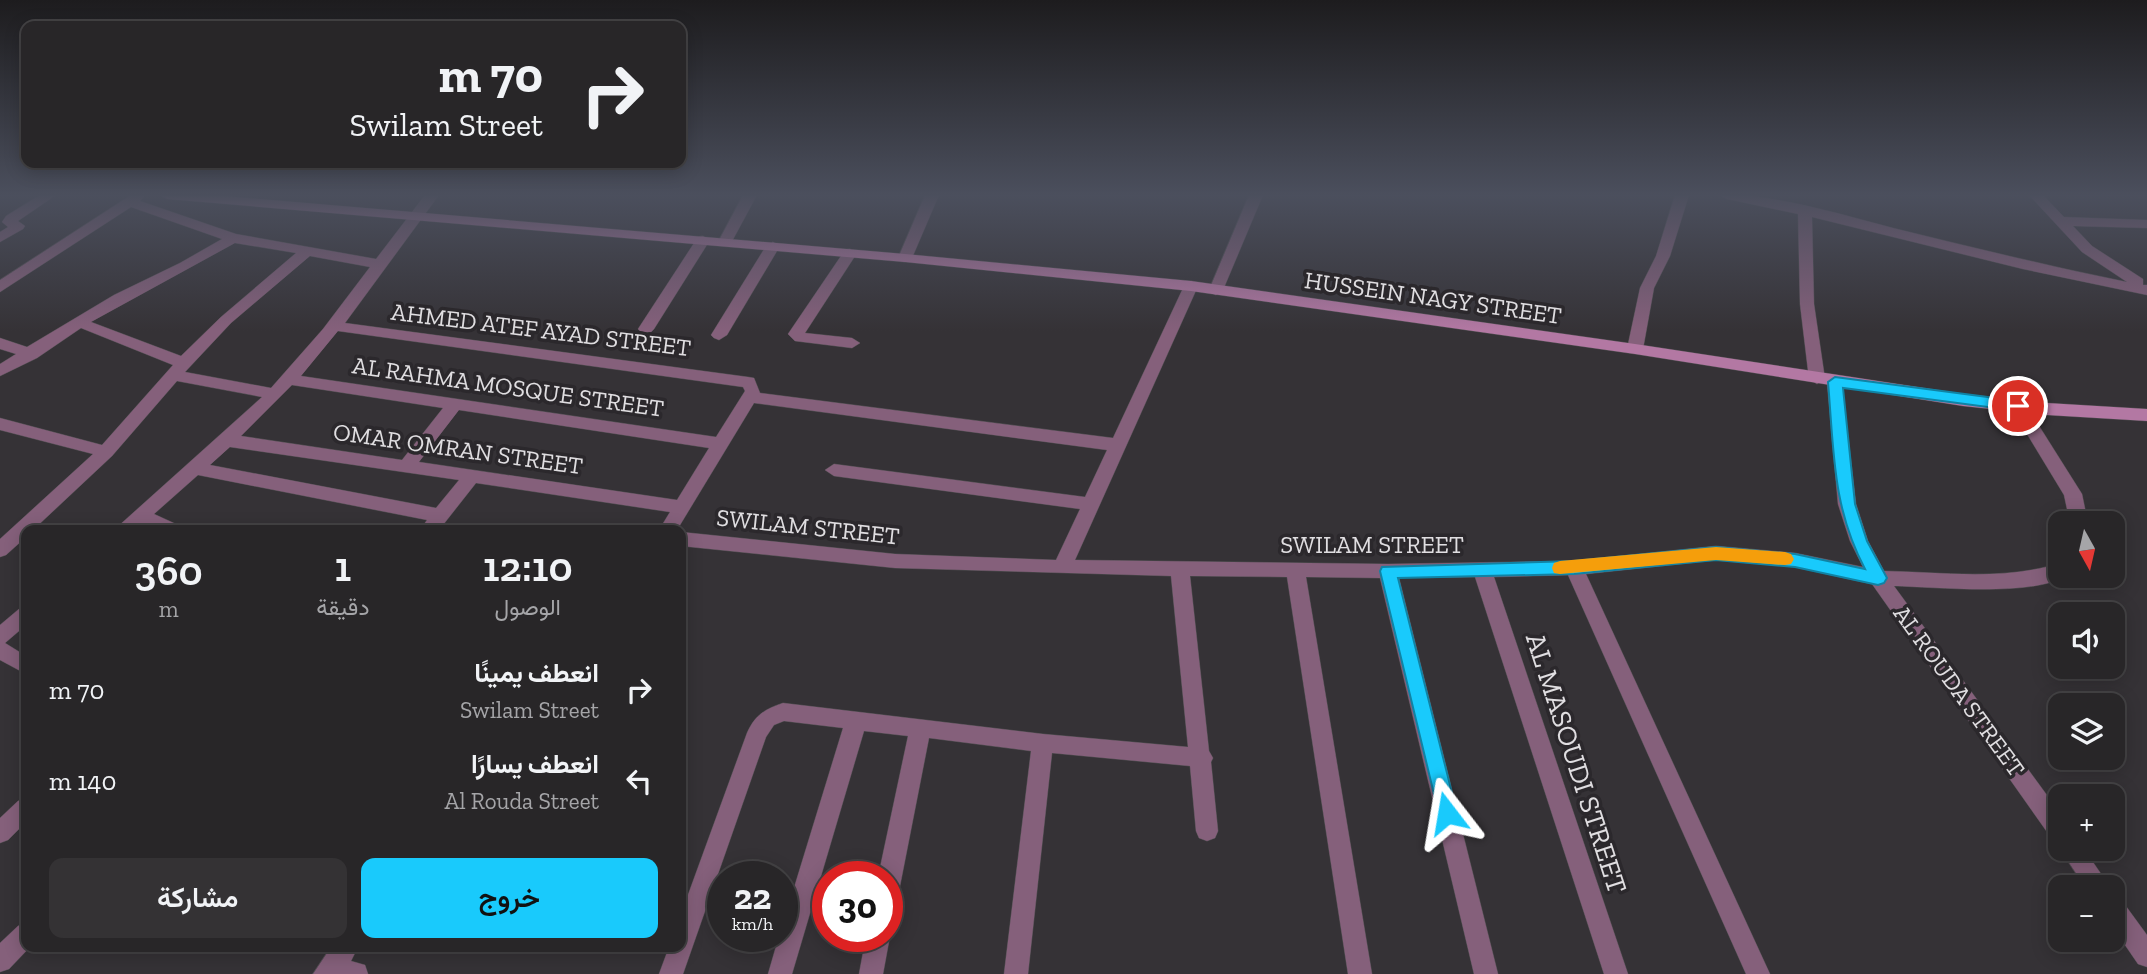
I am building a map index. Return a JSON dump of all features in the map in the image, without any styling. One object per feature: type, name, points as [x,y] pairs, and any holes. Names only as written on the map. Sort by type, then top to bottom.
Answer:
[{"type":"street","points":[[0,287],[71,240]]},
{"type":"street","points":[[0,371],[119,298],[185,266],[229,240]]},
{"type":"street","points":[[246,240],[380,264]]},
{"type":"street","points":[[129,525],[274,394],[334,326],[397,240]]},
{"type":"street","points":[[646,328],[703,240]]},
{"type":"street","name":"HUSSEIN NAGY STREET","points":[[708,240],[1191,286],[2018,406],[2147,415]]},
{"type":"street","points":[[905,258],[913,240]]},
{"type":"street","points":[[1216,290],[1237,240]]},
{"type":"street","points":[[1635,349],[1647,288],[1668,240]]},
{"type":"street","name":"AL ROUDA STREET","points":[[1806,240],[1807,304],[1826,380],[1847,504],[1859,541],[1878,578],[2048,815]]},
{"type":"street","points":[[1924,240],[2023,265],[2147,289]]},
{"type":"street","points":[[2078,240],[2106,264],[2147,289]]},
{"type":"street","points":[[719,335],[773,246]]},
{"type":"street","points":[[27,525],[106,452],[226,320],[306,252]]},
{"type":"street","points":[[850,253],[796,334],[800,337],[852,343]]},
{"type":"street","points":[[1062,567],[1191,286]]},
{"type":"street","points":[[81,323],[179,369],[274,394]]},
{"type":"street","name":"AHMED ATEF AYAD STREET","points":[[334,326],[741,379],[753,386],[750,397]]},
{"type":"street","points":[[0,344],[31,354]]},
{"type":"street","name":"AL RAHMA MOSQUE STREET","points":[[288,379],[721,443]]},
{"type":"street","points":[[671,525],[750,397],[1118,445]]},
{"type":"street","points":[[405,466],[455,404]]},
{"type":"street","points":[[2018,406],[2073,494],[2077,511]]},
{"type":"street","points":[[0,424],[106,452]]},
{"type":"street","name":"OMAR OMRAN STREET","points":[[226,440],[683,507]]},
{"type":"street","points":[[195,468],[435,523],[472,476]]},
{"type":"street","points":[[834,470],[1091,504]]},
{"type":"street","points":[[140,515],[161,525]]},
{"type":"street","points":[[0,550],[21,531]]},
{"type":"street","name":"SWILAM STREET","points":[[686,540],[895,561],[1062,567],[1482,570],[1574,568],[1716,553],[1795,560],[1878,578],[2007,581],[2048,576]]},
{"type":"street","points":[[1574,568],[1758,974]]},
{"type":"street","points":[[1180,569],[1208,831]]},
{"type":"street","points":[[1295,570],[1360,974]]},
{"type":"street","name":"AL MASOUDI STREET","points":[[1482,570],[1616,974]]},
{"type":"street","points":[[1388,571],[1486,974]]},
{"type":"street","points":[[0,637],[21,618]]},
{"type":"street","points":[[0,650],[21,663]]},
{"type":"street","points":[[686,933],[757,733],[767,719],[783,712],[1043,743],[1202,758]]},
{"type":"street","points":[[780,974],[856,721]]},
{"type":"street","points":[[893,861],[920,729]]},
{"type":"street","points":[[1016,974],[1043,743]]},
{"type":"street","points":[[0,832],[21,813]]},
{"type":"street","points":[[2125,922],[2146,949]]},
{"type":"street","points":[[0,960],[21,939]]},
{"type":"street","points":[[327,971],[342,952]]},
{"type":"street","points":[[671,974],[679,952]]},
{"type":"street","points":[[871,974],[875,952]]},
{"type":"street","points":[[327,971],[356,974]]},
{"type":"slow traffic","points":[[1560,568],[1716,553],[1785,559]]},
{"type":"route","points":[[1447,813],[1388,571],[1574,568],[1716,553],[1795,560],[1878,578],[1859,541],[1847,504],[1835,382],[2018,406]]}]
